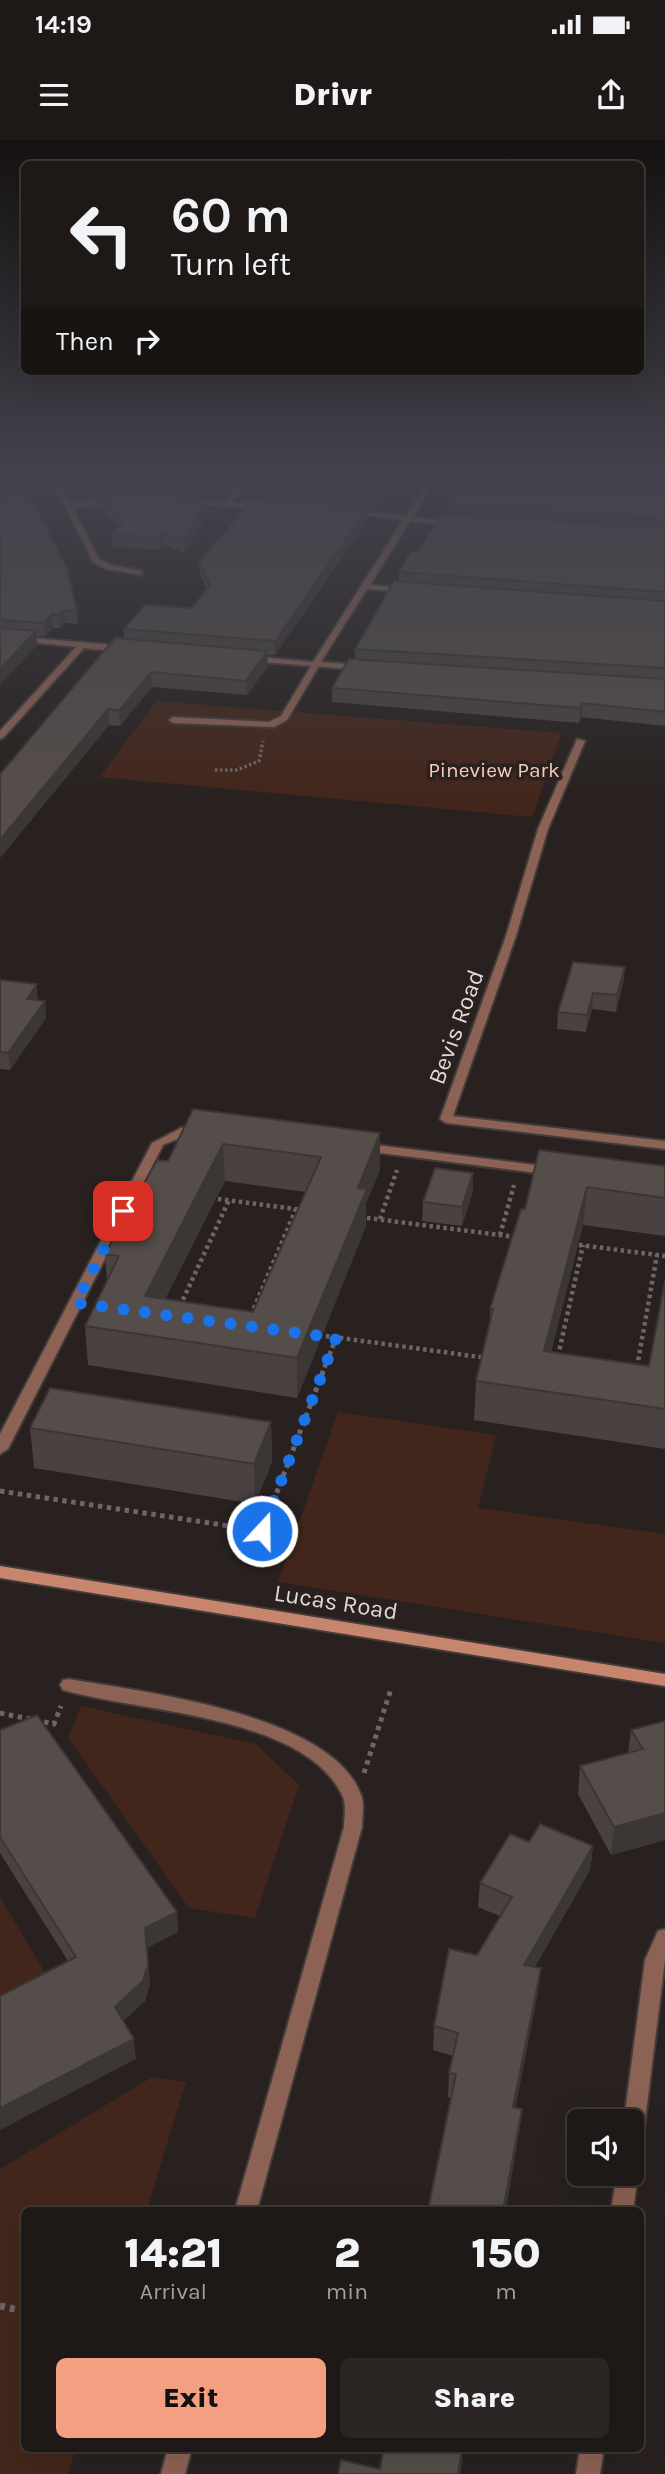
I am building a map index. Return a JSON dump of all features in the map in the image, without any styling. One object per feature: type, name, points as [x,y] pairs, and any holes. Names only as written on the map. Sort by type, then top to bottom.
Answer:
[{"type":"street","points":[[173,720],[262,726],[284,719],[316,664],[367,587],[424,592]]},
{"type":"street","points":[[0,638],[137,650]]},
{"type":"street","points":[[0,736],[82,645]]},
{"type":"street","points":[[234,658],[371,669]]},
{"type":"street","name":"Bevis Road","points":[[580,741],[543,829],[511,936],[446,1119],[665,1145]]},
{"type":"street","points":[[0,1449],[158,1143],[186,1131],[211,1130]]},
{"type":"street","points":[[348,1145],[573,1173]]},
{"type":"street","name":"Lucas Road","points":[[0,1572],[665,1680]]},
{"type":"street","points":[[69,1685],[231,1717],[295,1740],[333,1765],[352,1796],[353,1827],[247,2207]]},
{"type":"street","points":[[635,2109],[654,1959],[665,1937]]},
{"type":"street","points":[[622,2207],[625,2186]]},
{"type":"street","points":[[173,2474],[179,2452]]},
{"type":"street","points":[[589,2474],[592,2452]]},
{"type":"path","points":[[215,770],[237,770],[259,761],[262,726]]},
{"type":"path","points":[[380,1219],[403,1152]]},
{"type":"path","points":[[500,1235],[520,1167]]},
{"type":"path","points":[[202,1197],[308,1210]]},
{"type":"path","points":[[176,1316],[229,1200]]},
{"type":"path","points":[[247,1325],[296,1209]]},
{"type":"path","points":[[356,1216],[524,1238]]},
{"type":"path","points":[[560,1242],[665,1256]]},
{"type":"path","points":[[555,1367],[583,1245]]},
{"type":"path","points":[[634,1378],[657,1255]]},
{"type":"path","points":[[310,1334],[500,1360]]},
{"type":"path","points":[[0,1491],[262,1531],[336,1338]]},
{"type":"path","points":[[0,1713],[54,1724],[69,1685]]},
{"type":"path","points":[[352,1796],[371,1759],[391,1689]]},
{"type":"path","points":[[0,2306],[21,2310]]},
{"type":"green space","name":"Pineview Park","points":[[156,701],[562,733],[532,817],[100,777]]},
{"type":"green space","points":[[338,1412],[496,1435],[478,1508],[665,1534],[665,1643],[278,1582]]},
{"type":"green space","points":[[81,1706],[256,1744],[299,1785],[255,1918],[189,1908],[68,1738]]},
{"type":"green space","points":[[0,1897],[46,1974],[0,2000]]},
{"type":"green space","points":[[152,2077],[186,2082],[148,2207],[21,2207],[21,2452],[75,2452],[68,2474],[0,2474],[0,2169]]},
{"type":"building","points":[[0,585],[71,585],[77,611],[64,610],[59,615],[52,614],[44,623],[0,620]]},
{"type":"building","points":[[314,585],[275,641],[124,629],[145,605],[191,608],[210,586]]},
{"type":"building","points":[[392,585],[447,585],[665,601],[665,668],[355,649]]},
{"type":"building","points":[[571,585],[665,585],[665,592]]},
{"type":"building","points":[[0,628],[36,631],[0,669]]},
{"type":"building","points":[[115,638],[267,651],[246,681],[151,672],[119,711],[108,709],[0,840],[0,774]]},
{"type":"building","points":[[349,659],[665,679],[665,712],[582,703],[580,708],[332,688]]},
{"type":"building","points":[[573,962],[625,967],[617,995],[593,993],[587,1015],[558,1012]]},
{"type":"building","points":[[0,980],[37,984],[27,999],[45,1001],[8,1053],[0,1052]]},
{"type":"building","points":[[193,1109],[380,1133],[358,1188],[367,1189],[297,1358],[85,1326],[119,1256],[105,1254],[157,1160],[168,1161]],"holes":[[[223,1144],[321,1157],[253,1312],[145,1296]]]},
{"type":"building","points":[[539,1150],[665,1166],[665,1198],[587,1187],[544,1351],[649,1366],[665,1281],[665,1409],[476,1381],[493,1309],[490,1309],[521,1209],[525,1209]]},
{"type":"building","points":[[435,1168],[473,1173],[462,1207],[423,1202]]},
{"type":"building","points":[[50,1388],[271,1422],[254,1464],[30,1428]]},
{"type":"building","points":[[37,1715],[177,1912],[145,1928],[148,1964],[143,1981],[115,2007],[134,2039],[0,2108],[0,1996],[76,1957],[0,1837],[0,1730]]},
{"type":"building","points":[[665,1721],[665,1813],[614,1827],[580,1766],[643,1749],[631,1730]]},
{"type":"building","points":[[540,1824],[593,1846],[524,1965],[541,1968],[513,2107],[522,2109],[504,2207],[429,2207],[456,2074],[449,2073],[458,2033],[434,2026],[449,1949],[477,1955],[512,1897],[480,1883],[510,1834],[529,1842]]},
{"type":"building","points":[[383,2452],[461,2452],[458,2474],[338,2474],[341,2460],[380,2469]]},
{"type":"route","points":[[123,1211],[76,1303],[336,1338],[262,1531]]}]
